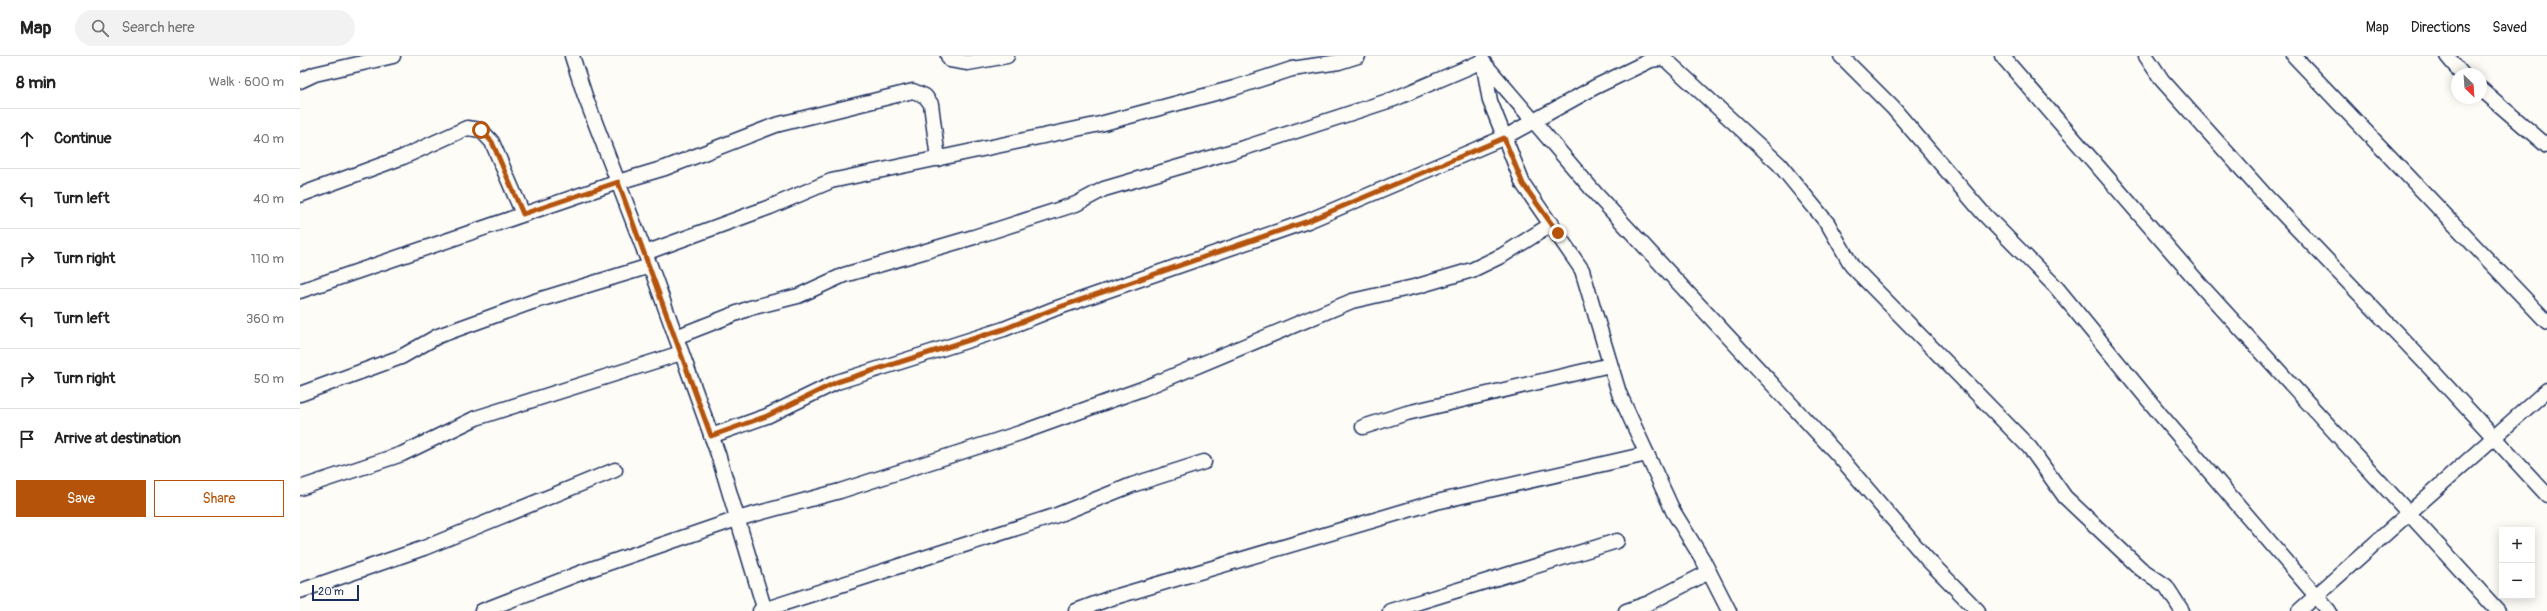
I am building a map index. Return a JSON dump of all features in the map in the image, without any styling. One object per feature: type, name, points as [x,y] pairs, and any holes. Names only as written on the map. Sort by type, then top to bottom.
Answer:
[{"type":"street","points":[[300,81],[315,74],[392,56]]},
{"type":"street","points":[[572,56],[585,96],[648,260],[711,436],[737,519],[763,611],[1057,515],[1132,485],[1204,462]]},
{"type":"street","points":[[948,56],[950,60],[968,63],[1007,56]]},
{"type":"street","points":[[300,394],[401,357],[438,336],[648,260],[831,181],[1100,124],[1234,88],[1292,69],[1339,62],[1358,56]]},
{"type":"street","points":[[1841,56],[1893,108],[1982,212],[2056,287],[2160,414],[2329,611]]},
{"type":"street","points":[[2002,56],[2205,290],[2498,611]]},
{"type":"street","points":[[2146,56],[2162,80],[2264,194],[2547,495]]},
{"type":"street","points":[[2294,56],[2547,322]]},
{"type":"street","points":[[2447,56],[2457,68]]},
{"type":"street","points":[[711,436],[767,416],[837,382],[1004,329],[1054,309],[1308,221],[1504,138],[1533,120],[1651,60],[1664,58],[1779,164],[1828,224],[1852,266],[2030,448],[2065,497],[2141,569],[2166,586],[2182,611]]},
{"type":"street","points":[[1481,59],[1596,194],[1838,455],[1926,558],[1978,611]]},
{"type":"street","points":[[1481,59],[1490,101],[1523,184],[1552,224],[1582,270],[1619,393],[1673,511],[1709,572],[1729,611]]},
{"type":"street","points":[[676,337],[750,308],[798,296],[844,275],[974,237],[1076,204],[1104,190],[1247,147],[1394,99],[1481,59]]},
{"type":"street","points":[[300,291],[523,214],[664,168],[776,125],[913,91],[925,96],[931,104],[938,159]]},
{"type":"street","points":[[2487,94],[2547,146]]},
{"type":"street","points":[[300,195],[403,157],[467,128],[481,130],[492,142],[523,214]]},
{"type":"street","points":[[482,611],[588,570],[737,519],[840,491],[1020,433],[1142,390],[1352,301],[1418,286],[1472,270],[1503,255],[1552,224]]},
{"type":"street","points":[[300,488],[402,454],[476,418],[682,353]]},
{"type":"street","points":[[1363,427],[1407,413],[1610,365]]},
{"type":"street","points":[[2299,611],[2547,390]]},
{"type":"street","points":[[1076,611],[1108,599],[1432,503],[1647,454]]},
{"type":"street","points":[[300,591],[424,548],[615,470]]},
{"type":"street","points":[[1390,611],[1617,542]]},
{"type":"street","points":[[1626,611],[1649,603],[1709,572]]},
{"type":"route","points":[[481,130],[492,142],[523,214],[618,182],[654,276],[711,436],[767,416],[837,382],[1004,329],[1054,309],[1308,221],[1504,138],[1523,184],[1558,233]]}]
